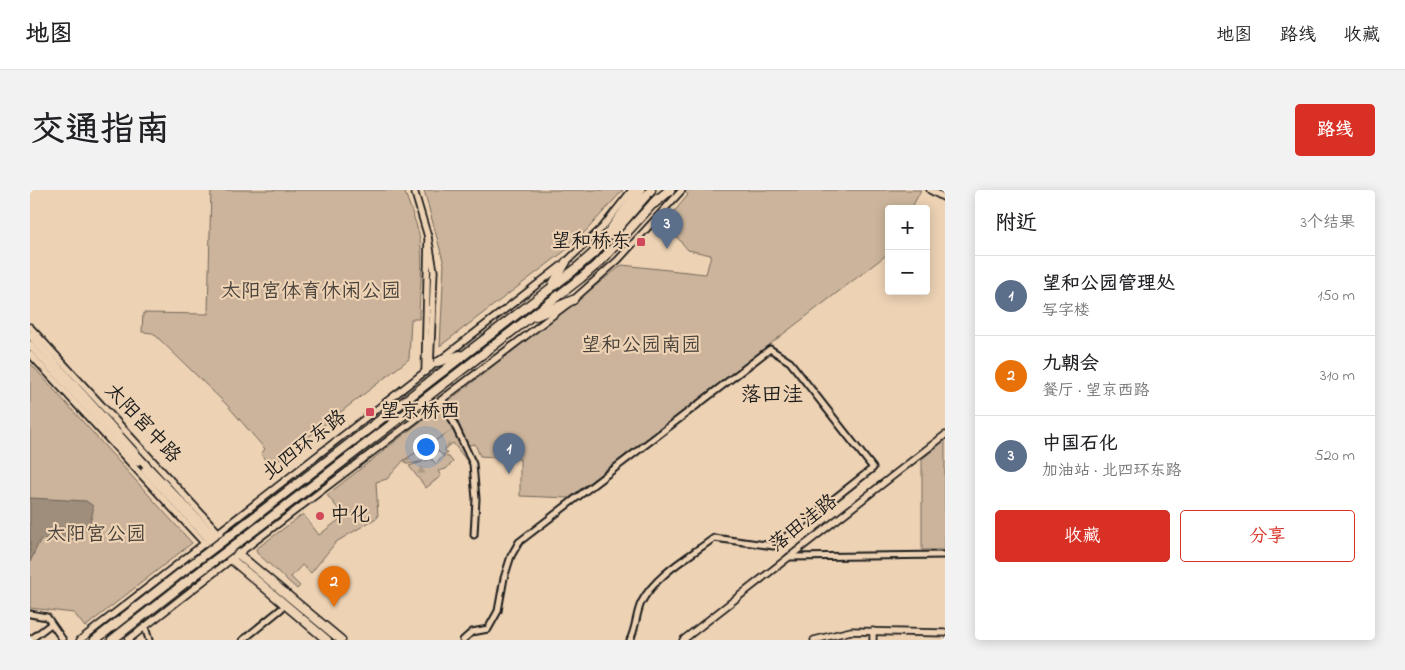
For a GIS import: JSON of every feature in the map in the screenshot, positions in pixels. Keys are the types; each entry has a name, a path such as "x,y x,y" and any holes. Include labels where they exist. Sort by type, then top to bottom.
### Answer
{"highway":[{"path":"594,253 640,190"},
{"path":"654,203 670,190"}],"main road":[{"name":"北四环东路","path":"95,640 551,288 594,253 651,190"},
{"name":"北四环东路","path":"112,640 601,261 664,190"},
{"path":"551,288 566,262"},
{"path":"527,319 573,300"},
{"name":"太阳宫中路","path":"30,335 212,539"},
{"name":"太阳宫中路","path":"30,345 137,462 212,539"},
{"path":"438,362 467,353"},
{"path":"212,539 341,640"},
{"path":"234,557 327,640"}],"street":[{"path":"414,190 428,237 434,271 428,370"},
{"name":"北四环东路","path":"80,640 566,262 602,228 632,190"},
{"path":"128,640 252,543 573,300 618,260 682,190"},
{"path":"930,190 945,198"},
{"name":"太阳宫中路","path":"30,327 136,442 212,539"},
{"path":"463,640 472,632 488,629 498,611 504,578 511,556 520,542 770,349 790,362 873,468 774,546 714,538 648,592 640,605 636,628 630,640"},
{"name":"太阳宫中路","path":"30,354 122,454 223,548"},
{"path":"60,378 66,394"},
{"path":"443,400 473,464 476,500 474,535"},
{"name":"落田洼路","path":"683,640 945,435"},
{"path":"136,442 146,465"},
{"path":"122,454 137,462"},
{"path":"207,578 235,521 252,543"},
{"path":"789,556 945,555"},
{"path":"190,556 207,578"},
{"path":"243,640 281,609"},
{"path":"30,614 47,617 63,640"},
{"path":"30,640 51,624"},
{"path":"144,627 149,640"},
{"path":"872,640 873,630"},
{"path":"814,640 851,631 945,632"}],"green space":[{"name":"太阳宫体育休闲公园","path":"211,190 404,190 419,234 422,265 419,319 411,319 409,359 270,467 261,454 265,449 228,406 153,333 142,332 143,313 208,314"},
{"path":"424,190 623,190 574,244 440,346 444,264"},
{"name":"望和公园南园","path":"686,190 921,190 913,205 885,205 885,256 569,498 520,496 520,459 480,456 475,444 468,445 446,403 622,265 706,274 711,255 688,250 665,223 688,195 685,192"},
{"name":"太阳宫公园","path":"30,363 192,543 85,627 74,613 30,608"},
{"path":"443,404 470,465 453,443 445,449 447,454 442,455 438,451 420,462 407,464 391,445"},
{"path":"443,404 454,429 404,460 387,479 376,482 378,517 336,542 311,573 302,565 291,577 300,586 297,589 257,553 256,549 303,514 319,535 344,516 327,495"},
{"path":"945,440 945,550 922,550 922,459"},
{"path":"443,456 449,457 453,462 446,469 438,471 441,476 426,488 409,466 432,459 436,464"}],"shaded area":[{"path":"30,498 86,501 93,506 93,512 86,529 76,537 64,540 50,538 40,540 30,562"}],"place":[{"name":"望和桥东","path":"641,242"},
{"name":"中国石化","path":"667,249"},
{"name":"望京桥西","path":"370,412"},
{"name":"望和公园管理处","path":"509,474"},
{"name":"中化","path":"320,516"},
{"name":"九朝会","path":"334,607"}],"district":[{"name":"落田洼","path":"772,396"}]}
